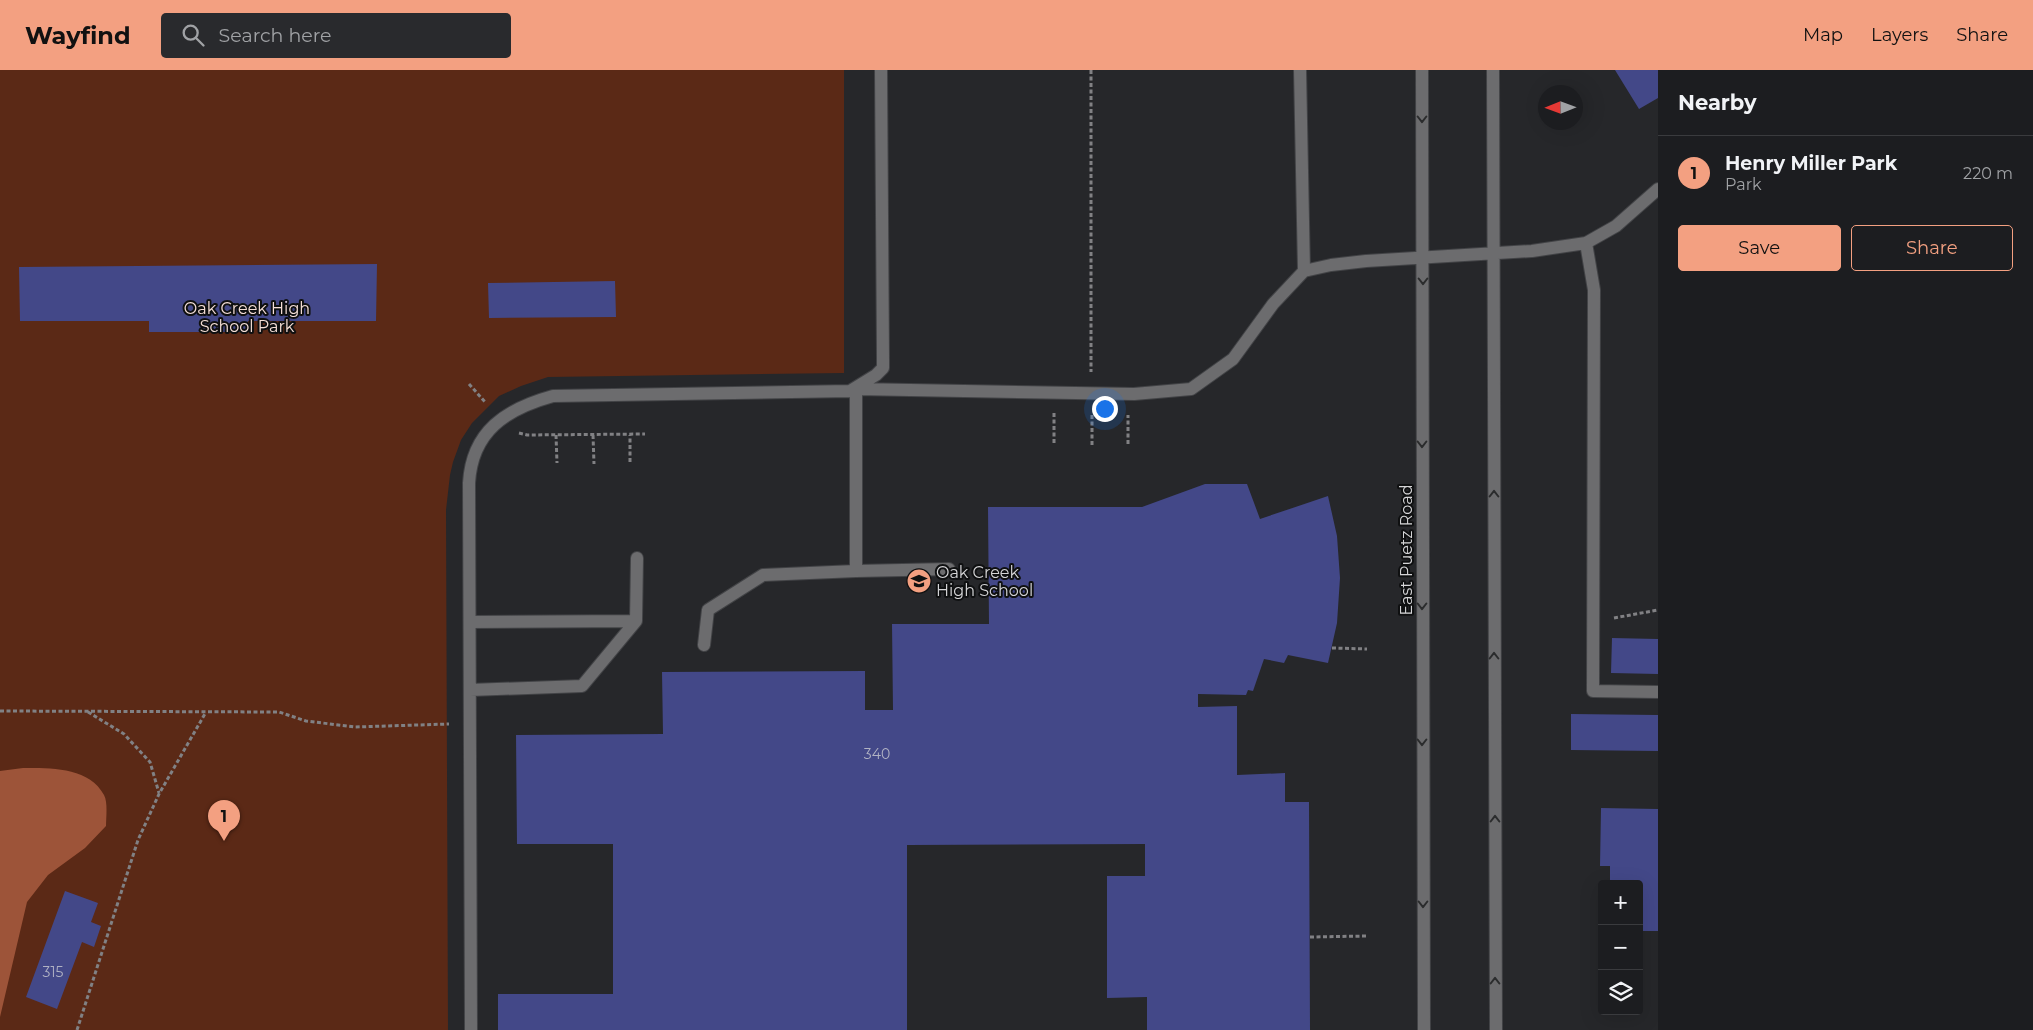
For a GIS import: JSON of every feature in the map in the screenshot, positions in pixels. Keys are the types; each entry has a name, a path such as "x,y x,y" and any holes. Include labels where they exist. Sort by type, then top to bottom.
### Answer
{"street":[{"path":"856,389 883,368 881,70"},
{"path":"1300,70 1304,271"},
{"name":"East Puetz Road","path":"1422,70 1424,1030"},
{"path":"1493,70 1496,1030"},
{"path":"470,1030 469,484 471,461 480,444 495,423 514,409 553,396 840,391 856,389 1134,394 1191,390 1234,359 1273,304 1304,271 1340,264 1423,256 1561,248 1586,243 1616,226 1658,190"},
{"path":"1586,243 1594,290 1593,691 1658,692"},
{"path":"856,389 856,571"},
{"path":"470,690 582,686 636,621 637,558"},
{"path":"704,645 708,610 763,575 949,569"},
{"path":"470,622 636,621"}],"path":[{"path":"1091,70 1092,374"},
{"path":"469,384 485,402"},
{"path":"1054,393 1054,445"},
{"path":"1128,444 1128,416 1134,394"},
{"path":"1092,414 1092,445"},
{"path":"517,432 527,435 646,434"},
{"path":"556,435 557,463"},
{"path":"593,435 594,464"},
{"path":"630,435 630,462"},
{"path":"1594,622 1658,610"},
{"path":"1332,648 1366,649"},
{"path":"0,711 279,712 306,721 355,727 470,722"},
{"path":"87,711 124,734 150,762 160,794"},
{"path":"77,1030 138,840 160,794 207,712"},
{"path":"1310,937 1367,936"}],"green space":[{"name":"Oak Creek High School Park","path":"0,70 844,70 844,373 548,377 499,396 472,423 461,440 450,475 446,510 448,1030 0,1030"}],"shaded area":[{"path":"23,768 57,769 79,774 89,779 104,795 106,826 85,848 48,875 27,902 0,1017 0,771"}],"building":[{"path":"1615,70 1658,70 1658,98 1639,109"},
{"path":"377,264 376,321 248,321 248,332 149,332 149,321 20,321 19,267"},
{"path":"615,281 616,317 489,318 488,283"},
{"path":"1205,484 1247,484 1260,519 1328,496 1337,536 1340,578 1337,623 1328,663 1288,655 1284,663 1264,659 1253,691 1248,690 1246,695 1198,694 1198,707 1237,706 1237,775 1285,773 1285,802 1309,802 1310,1030 1147,1030 1147,997 1107,998 1107,876 1145,876 1145,844 907,845 907,1030 498,1030 498,994 613,994 613,844 517,844 516,735 663,734 662,672 865,671 865,710 893,710 892,624 989,624 988,507 1142,507"},
{"path":"1612,638 1658,639 1658,674 1611,673"},
{"path":"1571,714 1658,715 1658,751 1571,750"},
{"path":"1601,808 1658,809 1658,931 1643,931 1643,880 1610,880 1610,866 1600,866"},
{"path":"65,891 98,903 91,922 101,926 94,947 82,942 57,1009 26,997"}],"place":[{"name":"Oak Creek High School","path":"919,581"},
{"name":"Henry Miller Park","path":"224,841"}]}
